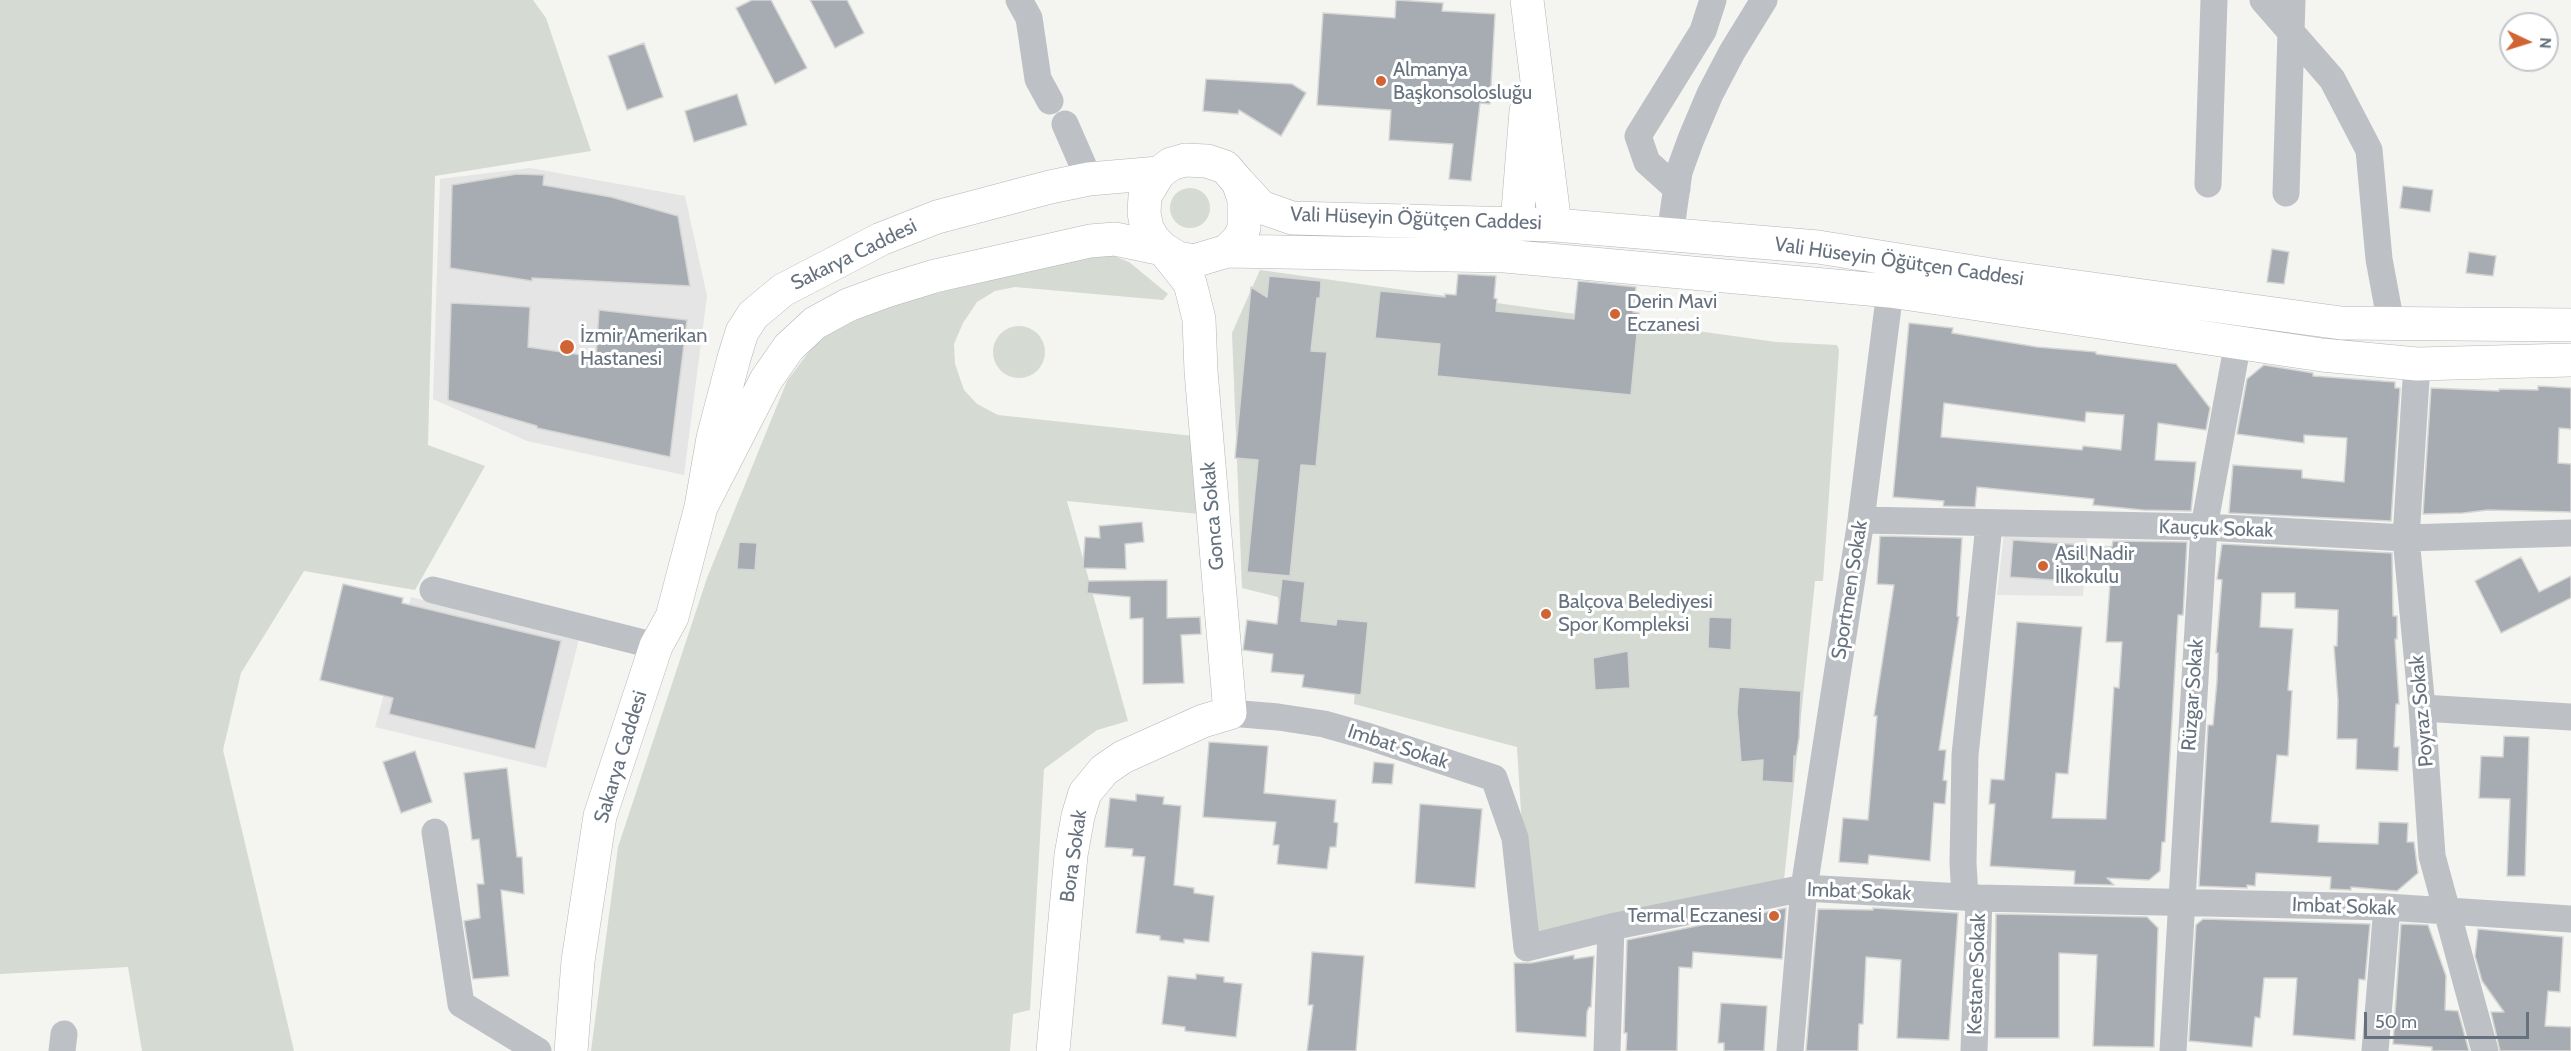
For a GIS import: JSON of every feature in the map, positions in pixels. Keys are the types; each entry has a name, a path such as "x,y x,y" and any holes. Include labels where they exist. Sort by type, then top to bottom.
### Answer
{"main road":[{"path":"1517,223 1529,16"},
{"path":"1506,256 1556,225 1529,16"},
{"path":"1185,160 1207,160 1225,167 1238,182 1244,199 1244,228 1239,239 1227,251 1205,292 1199,319 1190,283 1147,228 1144,213 1145,196 1160,173 1172,164 1185,160"},
{"name":"Sakarya Caddesi","path":"571,1051 578,961 600,816 656,646 672,617 701,507 713,438 734,358 742,332 753,315 768,300 783,290 881,239 937,217 1089,179 1160,173"},
{"name":"Vali Hüseyin Öğütçen Caddesi","path":"1238,182 1261,207 1292,218 1556,225 1818,247 1998,276 2341,323 2571,325"},
{"name":"Sakarya Caddesi","path":"701,507 766,380 789,347 823,318 848,305 935,276 1052,248 1115,239 1163,249"},
{"path":"1163,249 1178,258 1194,261 1227,251"},
{"name":"Vali Hüseyin Öğütçen Caddesi","path":"1227,251 1506,256 1890,291 2322,355 2417,364 2571,360"},
{"name":"Gonca Sokak","path":"1199,319 1201,371 1230,713"},
{"name":"Bora Sokak","path":"1053,1051 1071,855 1084,793 1104,770 1123,757 1203,721 1230,713"}],"street":[{"path":"1019,0 1029,18 1038,79 1050,101"},
{"path":"1677,189 1647,162 1638,135 1703,31 1713,0"},
{"path":"1670,235 1679,172 1691,139 1710,94 1764,0"},
{"path":"2208,184 2214,0"},
{"path":"2277,1 2291,33 2332,79 2369,150 2379,259 2391,324"},
{"path":"2286,193 2291,33"},
{"path":"1065,124 1089,179"},
{"name":"Sportmen Sokak","path":"1790,1051 1804,888 1861,520 1890,291"},
{"name":"Rüzgar Sokak","path":"2173,1051 2180,901 2204,527 2238,342"},
{"name":"Poyraz Sokak","path":"2417,364 2406,538 2422,708 2432,856 2485,1051"},
{"name":"Kauçuk Sokak","path":"1861,520 1989,525 2204,527 2406,538 2571,533"},
{"name":"Kestane Sokak","path":"1974,1051 1972,897 1963,863 1965,755 1989,525"},
{"path":"433,590 656,646"},
{"path":"2422,708 2571,717"},
{"name":"Imbat Sokak","path":"1230,713 1324,724 1494,778 1515,838 1527,948 1611,927 1804,888 1972,897 2387,907 2571,919"},
{"path":"435,832 461,1004 538,1051"},
{"path":"2375,1051 2387,907"},
{"path":"1607,1051 1611,927"}],"shaded area":[{"path":"0,0 533,0 546,18 591,151 435,176 428,445 485,466 415,590 304,571 241,673 223,750 294,1051 142,1051 128,967 0,974"},
{"name":"İzmir Amerikan Hastanesi","path":"530,168 685,196 707,296 684,475 527,441 433,399 440,179"},
{"path":"1190,188 1204,194 1210,208 1204,222 1190,228 1176,222 1170,208 1176,194"},
{"path":"1096,255 1114,256 1129,262 1168,294 1163,300 1015,287 995,291 977,302 963,323 954,344 955,364 964,390 977,404 998,415 1193,436 1199,514 1067,501 1128,721 1097,730 1044,769 1030,1010 1013,1014 1010,1051 591,1051 618,847 707,578 787,381 817,341 883,306"},
{"name":"Balçova Belediyesi Spor Kompleksi","path":"1260,270 1776,342 1837,345 1839,350 1823,581 1815,581 1784,880 1529,940 1517,747 1354,704 1358,646 1282,632 1278,597 1242,588 1232,333"},
{"path":"1019,326 1029,328 1037,334 1043,342 1045,352 1043,362 1037,370 1029,376 1019,378 1009,376 1001,370 995,362 993,352 995,342 1001,334 1009,328"},
{"name":"Asil Nadir İlkokulu","path":"2004,533 2087,538 2083,596 1997,595"},
{"path":"411,597 579,639 546,768 375,727"}],"building":[{"path":"752,0 771,0 807,68 775,84 736,8"},
{"path":"810,0 847,0 864,33 835,48"},
{"path":"1396,0 1443,3 1442,11 1495,14 1490,104 1480,103 1471,181 1449,179 1453,144 1389,140 1391,110 1317,105 1323,13 1395,18"},
{"path":"644,43 663,97 627,110 608,56"},
{"path":"1206,79 1292,84 1306,93 1281,136 1239,110 1238,114 1203,111"},
{"path":"737,94 747,125 694,142 685,111"},
{"path":"517,174 544,175 543,185 611,197 678,216 690,286 532,278 532,281 450,268 452,185"},
{"path":"2403,186 2433,190 2430,212 2400,208"},
{"path":"2272,249 2289,252 2284,284 2267,282"},
{"path":"2469,252 2496,256 2493,276 2466,273"},
{"path":"1458,274 1496,276 1494,298 1497,299 1496,311 1574,319 1578,281 1636,287 1633,312 1639,313 1631,395 1437,376 1440,344 1375,338 1380,291 1445,297 1445,294 1456,295"},
{"path":"1269,276 1321,281 1311,351 1327,352 1316,466 1301,465 1290,576 1247,572 1258,460 1235,458 1251,287 1267,297"},
{"path":"451,303 530,307 528,347 596,357 599,310 687,320 670,457 537,428 537,426 448,400"},
{"path":"1909,323 1953,328 1952,333 2037,347 2096,352 2096,354 2176,364 2210,408 2206,430 2158,423 2155,460 2196,462 2191,511 2143,510 2093,505 2094,499 1977,487 1975,507 1943,506 1944,501 1893,497","holes":["1944,403 2085,422 2086,412 2124,415 2121,450 2083,446 2082,450 1941,437"]},
{"path":"2264,365 2313,373 2313,376 2395,382 2395,388 2400,388 2391,521 2229,513 2233,465 2302,470 2302,478 2344,482 2347,438 2304,435 2304,443 2237,434 2247,379"},
{"path":"2538,386 2571,388 2571,429 2559,428 2558,463 2571,464 2571,512 2488,510 2423,514 2431,388 2499,391 2499,389 2538,390"},
{"path":"1142,522 1144,542 1125,544 1126,569 1083,568 1085,537 1100,538 1099,526"},
{"path":"1880,536 1962,538 1957,616 1959,617 1939,750 1946,750 1943,780 1947,781 1945,804 1934,803 1930,861 1869,855 1868,864 1839,862 1843,818 1868,820 1877,716 1874,716 1894,585 1877,584"},
{"path":"2013,540 2112,547 2113,541 2187,542 2183,615 2178,615 2165,842 2162,842 2160,871 2149,880 2107,878 2114,885 2074,884 2075,871 1990,866 1995,804 1989,804 1991,779 2004,780 2017,622 2082,627 2068,774 2056,773 2052,818 2106,819 2114,687 2119,688 2122,642 2106,642 2110,584 2010,577"},
{"path":"739,542 757,543 755,570 737,569"},
{"path":"2222,544 2392,553 2393,616 2397,616 2397,639 2395,639 2399,704 2396,704 2394,747 2399,747 2398,771 2356,769 2357,739 2337,739 2338,701 2334,646 2337,646 2338,610 2295,608 2295,593 2262,593 2260,627 2293,629 2288,690 2292,691 2288,756 2277,755 2271,822 2319,825 2318,842 2378,844 2379,822 2408,823 2407,842 2414,842 2418,873 2397,891 2351,887 2351,890 2330,889 2331,877 2256,873 2255,886 2247,885 2247,888 2199,886 2208,725 2213,725 2217,681 2218,653 2216,653 2222,580 2217,579"},
{"path":"2521,557 2539,592 2571,576 2571,598 2501,633 2475,581"},
{"path":"1282,579 1305,582 1301,621 1336,625 1337,619 1368,622 1361,695 1302,687 1304,675 1271,672 1273,654 1243,650 1247,620 1277,624"},
{"path":"1167,580 1167,618 1200,617 1201,634 1181,635 1184,683 1143,684 1143,618 1130,619 1130,597 1087,593 1088,581"},
{"path":"343,584 403,598 402,603 561,641 535,749 389,714 393,698 320,680"},
{"path":"1709,617 1732,618 1731,650 1708,648"},
{"path":"1628,651 1630,688 1595,690 1593,658"},
{"path":"1739,687 1801,691 1799,738 1796,756 1794,756 1793,783 1762,781 1763,760 1741,762 1737,711"},
{"path":"2504,736 2529,737 2525,876 2507,876 2510,799 2479,798 2481,756 2503,757"},
{"path":"1209,742 1268,746 1264,793 1336,800 1334,822 1338,823 1336,847 1330,847 1327,869 1277,864 1279,845 1273,845 1276,822 1203,817"},
{"path":"415,751 432,802 401,813 383,762"},
{"path":"1374,762 1394,764 1392,784 1372,783"},
{"path":"507,768 517,857 522,857 524,894 501,890 509,976 473,979 464,921 480,918 477,884 484,884 479,839 472,840 464,773"},
{"path":"1136,794 1164,797 1163,804 1181,806 1174,885 1194,888 1194,893 1214,896 1209,942 1184,939 1184,943 1160,940 1160,936 1136,933 1145,857 1132,856 1133,849 1105,847 1110,798 1136,801"},
{"path":"1420,804 1482,809 1475,888 1415,883"},
{"path":"1786,908 1782,959 1693,952 1692,968 1679,967 1677,1051 1626,1051 1627,1033 1624,1033 1627,940"},
{"path":"1873,908 1958,913 1949,1040 1897,1038 1901,960 1866,957 1863,1024 1859,1024 1858,1051 1806,1051 1818,909 1873,910"},
{"path":"1996,914 2147,917 2158,928 2154,1047 2093,1046 2097,955 2059,953 2059,1038 1995,1038"},
{"path":"2203,919 2370,924 2365,980 2359,979 2355,1040 2293,1035 2297,978 2264,978 2260,1018 2255,1017 2252,1047 2189,1041 2196,925"},
{"path":"2401,924 2428,925 2446,976 2445,1010 2458,1011 2469,1051 2432,1051 2432,1047 2393,1044"},
{"path":"2478,929 2563,937 2560,992 2548,991 2545,1026 2571,1027 2571,1051 2500,1051 2491,1012 2504,1012 2482,981 2475,956"},
{"path":"1312,952 1364,956 1356,1051 1307,1051 1313,1005 1308,1005"},
{"path":"1574,955 1574,959 1594,956 1591,1007 1587,1012 1586,1037 1516,1032 1514,963 1531,963"},
{"path":"1196,974 1224,977 1224,982 1242,984 1236,1037 1185,1031 1185,1027 1162,1024 1168,976 1196,979"},
{"path":"1721,1003 1767,1006 1764,1051 1724,1051 1724,1043 1718,1043"}],"place":[{"name":"Almanya Başkonsolosluğu","path":"1381,81"},
{"name":"Derin Mavi Eczanesi","path":"1615,314"},
{"name":"İzmir Amerikan Hastanesi","path":"567,347"},
{"name":"Asil Nadir İlkokulu","path":"2043,566"},
{"name":"Balçova Belediyesi Spor Kompleksi","path":"1546,614"},
{"name":"Termal Eczanesi","path":"1774,916"}]}
